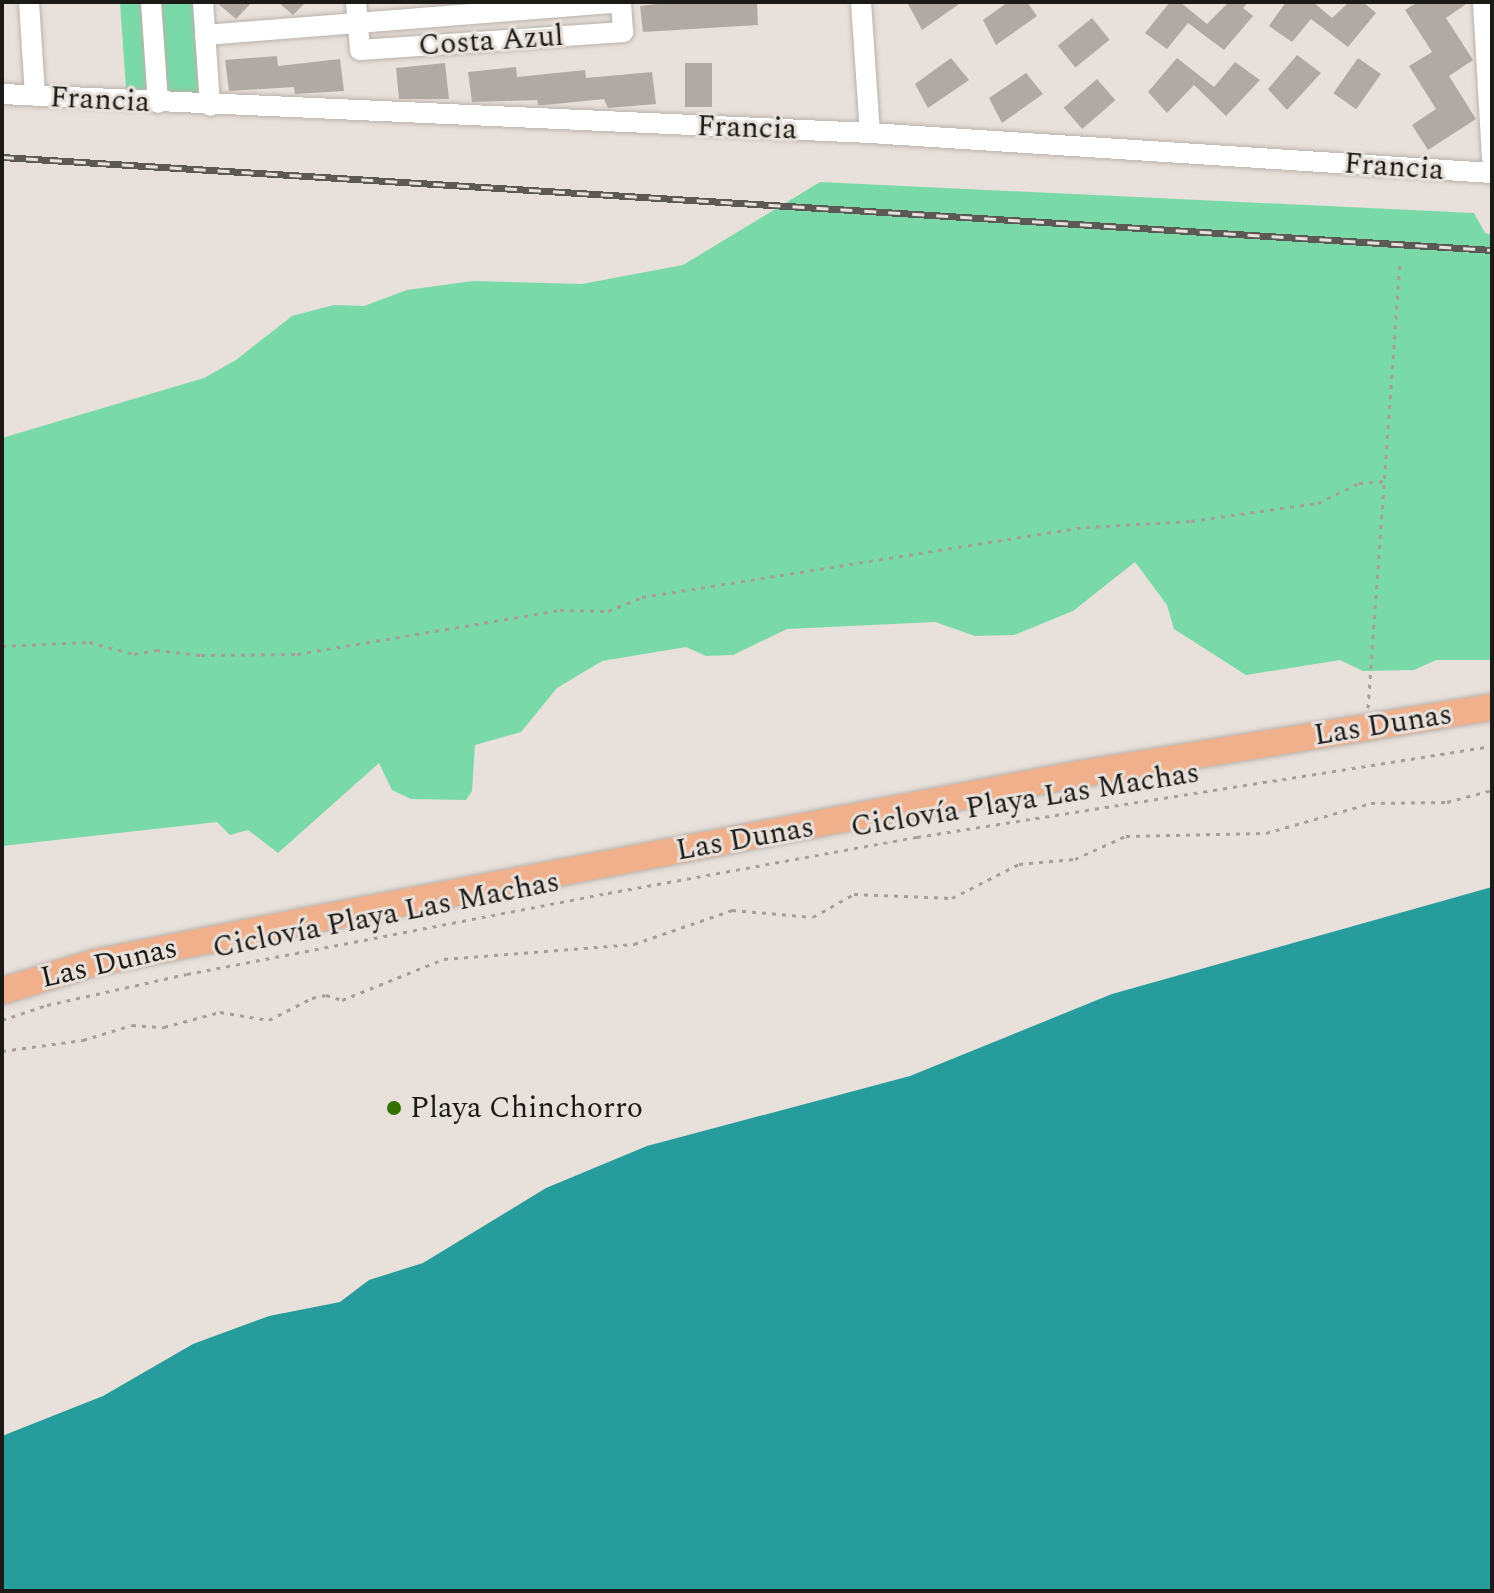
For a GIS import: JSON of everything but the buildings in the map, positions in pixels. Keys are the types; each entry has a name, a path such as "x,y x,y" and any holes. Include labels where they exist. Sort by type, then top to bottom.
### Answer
{"main road":[{"name":"Las Dunas","path":"2,991 93,963 271,928 1079,774 1492,707"}],"street":[{"path":"29,2 35,96"},
{"path":"151,2 158,103"},
{"path":"203,2 210,106"},
{"path":"356,2 358,23"},
{"path":"205,35 621,2"},
{"name":"Costa Azul","path":"358,23 360,50 623,32 621,2"},
{"path":"861,2 870,133"},
{"path":"1483,2 1492,159"},
{"name":"Francia","path":"2,94 210,106 870,133 1492,173"}],"path":[{"path":"1366,727 1400,259"},
{"path":"2,646 23,641 89,642 134,654 156,650 192,655 297,654 560,610 608,611 642,597 1086,527 1191,521 1318,503 1359,483 1386,481"},
{"name":"Ciclovía Playa Las Machas","path":"2,1020 47,1005 172,978 623,890 930,835 1492,746"},
{"path":"2,1051 83,1040 132,1025 164,1027 220,1012 269,1020 312,998 342,1000 444,959 548,947 614,947 732,910 813,917 854,894 952,898 1019,864 1075,859 1126,836 1266,833 1371,803 1447,802 1492,790"}],"green space":[{"path":"120,2 144,2 146,91 126,89"},
{"path":"157,2 198,2 205,90 196,96 170,93 163,87"},
{"path":"820,182 1474,213 1485,233 1492,235 1492,660 1436,660 1414,670 1363,671 1340,660 1246,675 1174,629 1167,605 1135,562 1073,611 1014,635 975,636 935,622 787,629 733,655 706,656 686,647 602,661 557,688 521,732 475,745 472,791 466,800 411,799 392,790 379,763 278,853 248,830 230,835 217,822 2,846 2,438 204,378 236,360 292,316 334,305 364,306 407,290 473,281 582,284 683,265"}],"water":[{"path":"1492,887 1492,1591 2,1591 2,1436 103,1396 193,1344 269,1316 340,1302 369,1280 423,1263 546,1188 647,1146 910,1076 1112,994"}],"railway":[{"path":"2,157 1492,250"}],"place":[{"name":"Playa Chinchorro","path":"394,1108"}]}
